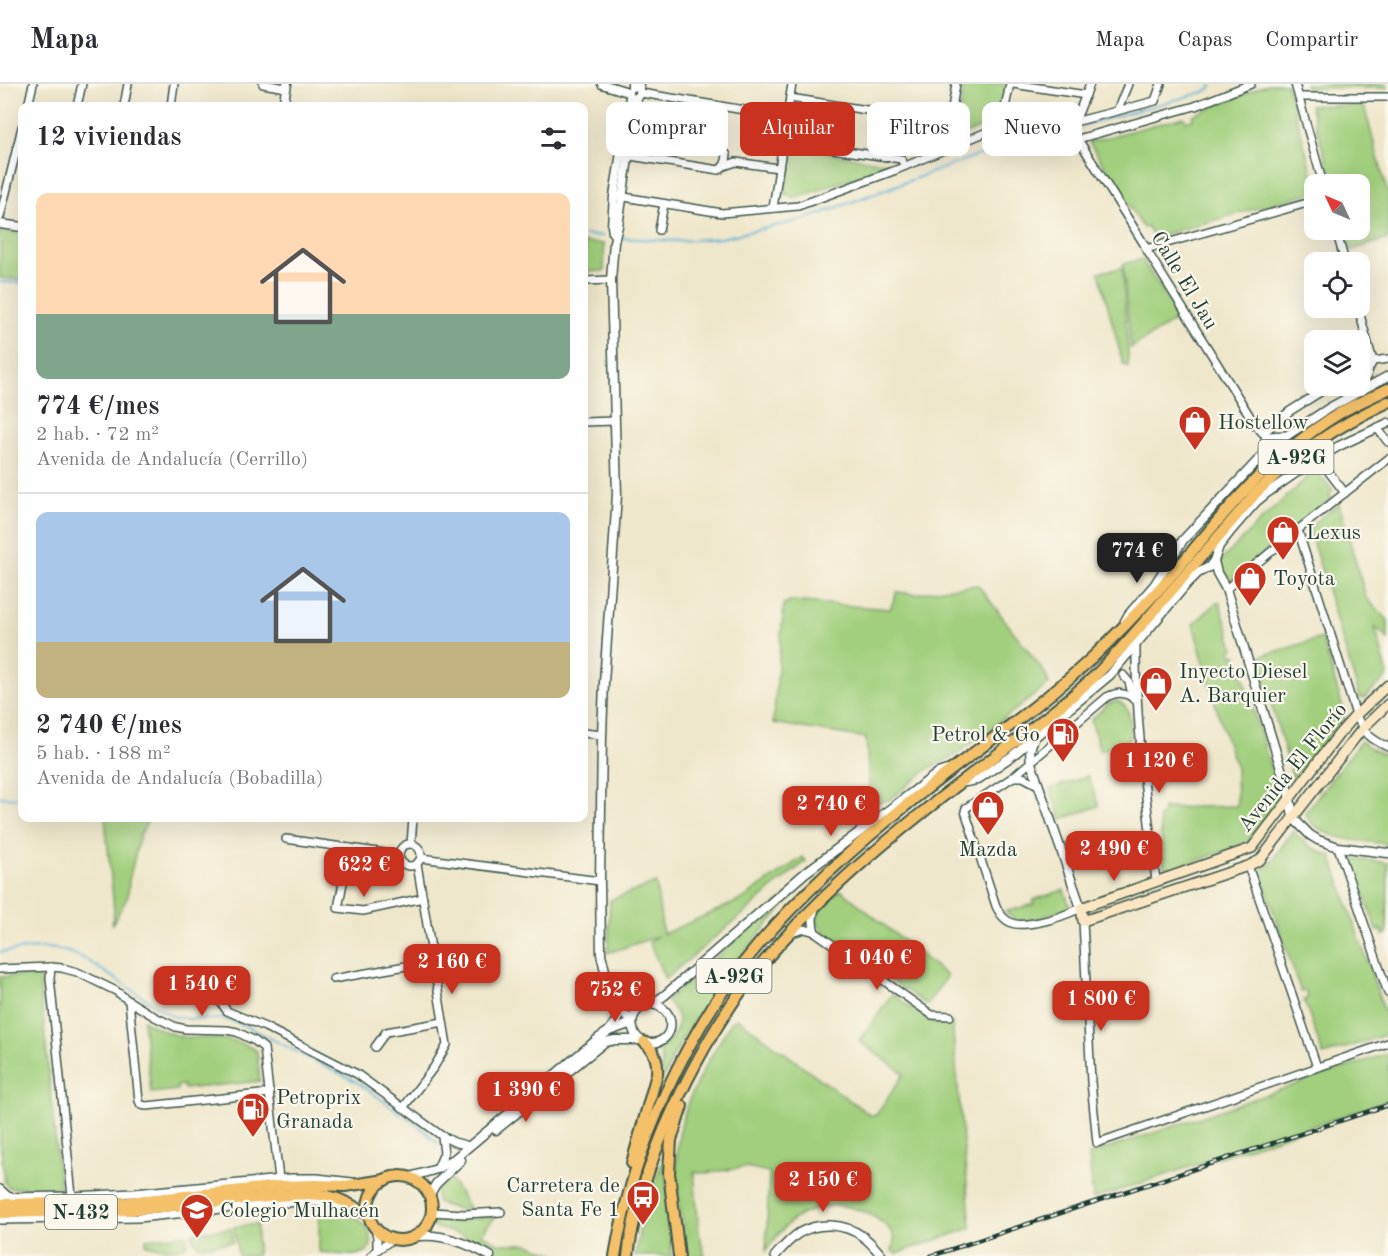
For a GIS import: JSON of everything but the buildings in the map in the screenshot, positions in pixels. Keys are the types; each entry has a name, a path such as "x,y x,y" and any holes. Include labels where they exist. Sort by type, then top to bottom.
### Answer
{"highway":[{"name":"A-92G","path":"1211,550 1252,482 1308,434 1342,411 1388,389"},
{"name":"A-92G","path":"628,1256 645,1182 657,1146 678,1097 713,1034 734,1002 789,934 817,904 880,847 1042,721 1095,676 1211,550 1239,513 1276,473 1340,426 1388,402"},
{"name":"A-92G","path":"615,1256 643,1149 670,1082 706,1015 757,946 789,910 874,831 1057,687 1193,569"},
{"path":"625,1211 626,1185 657,1074 657,1059 650,1047 642,1041"},
{"path":"681,1256 669,1173 671,1140 688,1079"},
{"name":"N-432","path":"0,1204 129,1202 280,1186 345,1186 399,1176 410,1177"},
{"path":"385,1180 376,1186 371,1194 369,1215 375,1228 386,1236 393,1239 405,1239 421,1232 427,1225 432,1212 430,1194 421,1183 410,1177"},
{"name":"N-432","path":"0,1213 131,1210 278,1196 318,1195 334,1198 369,1215"}],"main road":[{"name":"Avenida El Florío","path":"1081,908 1252,848 1339,734 1388,685"},
{"name":"Avenida El Florío","path":"1083,921 1260,860 1362,729 1388,704"},
{"path":"1243,852 1248,866"},
{"path":"1156,881 1161,895"},
{"path":"1081,908 1083,921"}],"street":[{"path":"29,102 33,84"},
{"path":"78,102 82,84"},
{"path":"125,102 128,84"},
{"path":"172,102 174,84"},
{"path":"263,84 287,86 284,102"},
{"path":"602,84 740,109"},
{"path":"789,102 792,84"},
{"path":"953,102 956,84"},
{"path":"1007,102 1011,84 1086,95"},
{"path":"1082,105 1090,84"},
{"path":"1117,111 1128,84"},
{"path":"1082,120 1155,101 1161,84"},
{"name":"Calle El Jau","path":"1251,84 1195,106 1078,139 1256,426 1265,435"},
{"path":"1295,84 1320,174"},
{"path":"1299,97 1388,97"},
{"path":"790,98 867,110"},
{"path":"0,217 18,143"},
{"path":"855,152 901,159 905,166"},
{"path":"642,1041 633,1031 632,1021 617,1004 601,954 602,735 617,495 611,280 614,242 612,226 625,156 719,170 736,162 778,168"},
{"path":"724,166 727,156"},
{"path":"728,156 736,162"},
{"path":"773,208 781,156"},
{"path":"618,196 722,213 798,206 930,156"},
{"path":"659,230 664,204"},
{"path":"1146,249 1304,204"},
{"path":"0,224 18,226"},
{"path":"588,281 611,280"},
{"path":"1361,318 1373,362 1370,368"},
{"path":"1370,364 1388,360"},
{"path":"1370,385 1388,376"},
{"path":"1263,456 1265,435 1290,411 1314,396"},
{"path":"1119,632 1129,614 1155,584 1188,535 1263,456 1288,435 1350,396"},
{"path":"1329,408 1362,402"},
{"path":"588,422 615,421"},
{"path":"959,784 977,780 1012,756 1110,675 1193,569 1211,550 1219,546 1256,502 1312,461 1388,423"},
{"path":"1377,428 1388,442"},
{"path":"1265,435 1288,435"},
{"path":"1319,459 1345,493"},
{"path":"1224,585 1388,459"},
{"path":"1234,528 1239,513"},
{"path":"1298,530 1356,715 1362,729 1370,737 1388,747"},
{"path":"1188,535 1195,535 1211,550 1290,798 1293,817 1318,840 1338,847 1388,854"},
{"path":"1177,550 1179,559 1224,585"},
{"path":"1136,644 1137,710 1156,881"},
{"path":"1110,675 1123,675 1135,665"},
{"path":"1123,675 1129,682 1137,710"},
{"path":"1034,739 1029,752 1031,763 1081,908 1061,917 1024,925 1010,922 999,912 965,811 966,808 1031,763 1107,697 1116,693 1125,693 1133,699"},
{"path":"1042,721 1064,715"},
{"path":"588,733 602,735"},
{"path":"1012,756 1022,757 1031,763"},
{"path":"617,1004 624,1008 640,1008 665,995 805,873 938,773 956,766"},
{"path":"1013,777 1023,777 1038,785"},
{"path":"411,844 413,822"},
{"path":"286,839 399,855"},
{"path":"403,1108 434,1067 447,1045 423,898 419,861 420,850 411,844 403,847 399,855 400,859 412,866 419,861 600,881"},
{"path":"1338,847 1388,993"},
{"path":"350,848 339,908 363,911 423,898"},
{"path":"1248,866 1317,1068"},
{"path":"815,932 812,918 817,904"},
{"path":"1083,921 1091,1082 1097,1143 1388,1043"},
{"path":"789,934 805,929 815,932 932,1014 950,1016"},
{"path":"333,979 434,961"},
{"path":"51,967 50,978 72,1196"},
{"path":"0,969 51,967 77,972 116,991 155,1017 176,1027 227,1030 255,1041 264,1048 279,1179"},
{"path":"219,1000 227,1011 265,1027 357,1074 442,1136 469,1146"},
{"path":"129,1001 141,1105 270,1093"},
{"path":"609,1031 618,1018 617,1004"},
{"path":"430,1194 446,1173 605,1042 615,1040 653,1043 661,1041 667,1035 670,1018 666,1011 651,1004"},
{"path":"410,1177 437,1169 454,1159 591,1044 609,1031 632,1021 640,1008"},
{"path":"375,1047 386,1032 443,1022"},
{"path":"437,1169 444,1154 442,1136"},
{"path":"0,1197 134,1193 279,1179 317,1178 360,1184"},
{"path":"0,1189 9,1197"},
{"path":"0,1220 139,1218 315,1202 352,1207"},
{"path":"432,1212 464,1214 501,1212"},
{"path":"775,1256 798,1234 809,1228 833,1225 844,1227 864,1237 882,1256"},
{"path":"374,1253 377,1237 375,1228"},
{"path":"413,1237 424,1235 441,1237 463,1243 489,1256"},
{"path":"374,1253 393,1239"}],"green space":[{"path":"964,84 1007,84 1003,102 982,102 982,127 970,132 970,102 961,102"},
{"path":"1268,84 1287,84 1312,174 1304,174 1304,195 1155,237 1147,226 1143,228 1089,142 1184,117 1186,121 1193,120 1193,115"},
{"path":"1305,84 1388,84 1388,88 1306,88"},
{"path":"1310,105 1364,106 1388,194 1388,239 1351,250 1348,240 1370,240 1370,174 1330,174"},
{"path":"789,156 843,156 891,164 794,199 784,193"},
{"path":"0,231 18,233 18,280 0,278"},
{"path":"588,242 604,244 604,271 588,272"},
{"path":"1142,259 1179,318 1131,348 1123,264"},
{"path":"1122,268 1128,367 1123,364 1099,272"},
{"path":"1315,470 1333,491 1329,495 1332,498 1229,581 1219,563"},
{"path":"1339,504 1366,598 1388,620 1388,639 1375,627 1388,676 1363,699 1360,698 1308,527"},
{"path":"978,585 1045,673 1049,684 953,757 931,767 889,800 870,804 866,738 773,723 784,603 788,604 789,601 890,609 897,592 917,594"},
{"path":"1219,601 1234,648 1231,650 1232,655 1236,654 1281,800 1247,843 1165,872 1159,816 1163,815 1163,808 1237,806 1236,765 1218,713 1193,624"},
{"path":"1322,638 1345,715 1294,781 1257,657"},
{"path":"1117,701 1126,707 1128,712 1131,738 1100,751 1091,720 1108,704"},
{"path":"1361,741 1388,757 1388,844 1330,834 1314,825 1305,813"},
{"path":"1088,776 1099,806 1061,819 1050,789"},
{"path":"105,822 147,822 140,835 129,880 128,896 112,925 114,909"},
{"path":"1293,831 1310,846 1331,856 1388,1022 1388,1034 1323,1055 1304,1000 1308,998 1306,991 1301,992 1259,869 1268,866"},
{"path":"803,857 806,861 665,979 649,942 658,936 608,953 610,900 656,883 663,934 741,900"},
{"path":"1351,858 1388,863 1387,934 1383,935 1381,929 1377,931"},
{"path":"805,883 756,938 711,996 684,1036 655,1095 662,1064 660,1048 672,1038 678,1026 676,1014 666,1001 781,900"},
{"path":"841,890 947,976 927,1005 826,934 817,923 819,912"},
{"path":"1064,890 1070,907 1059,912 1017,920 1005,912 1034,904 1033,900"},
{"path":"39,975 60,1188 13,1188 8,1187 5,1183 0,1143 0,977"},
{"path":"892,994 933,1023 943,1025 952,1022 971,1228 896,1254 892,1251 894,1240 891,1232 880,1221 856,1209 827,1206 809,1211 793,1220 766,1251 769,1172 746,1167 706,1173 694,1172 699,1233 705,1256 686,1256 677,1172 682,1122 703,1070 731,1022 737,1018 870,1115 876,1115 904,1074 859,1041"},
{"path":"143,1020 178,1036 228,1040 247,1045 257,1051 260,1081 184,1089 183,1085 177,1086 177,1090 151,1093"},
{"path":"1388,1053 1388,1101 1093,1199 1089,1155"},
{"path":"664,1157 672,1256 635,1256 640,1227"},
{"path":"448,1175 470,1209 453,1208 437,1202 438,1187"},
{"path":"287,1205 320,1207 352,1215 368,1230 371,1243 369,1248 356,1255 319,1252 319,1209 287,1207"},
{"path":"496,1216 481,1234 500,1244 528,1244 562,1256 501,1256 462,1235 433,1227 436,1221"},
{"path":"257,1224 257,1256 238,1256 234,1227"},
{"path":"231,1228 233,1242 200,1246 193,1240 192,1233"},
{"path":"187,1234 187,1245 183,1247 167,1248 146,1244 146,1239"}],"waterway":[{"path":"621,238 677,241 721,238 806,219 992,150 1204,92 1211,88 1212,84"},
{"path":"588,235 603,236"},
{"path":"0,282 18,283"},
{"path":"0,797 18,798"},
{"path":"0,952 33,948 62,950 85,959 172,1016 190,1019 223,1019 240,1023 357,1082 419,1126 439,1144"}],"railway":[{"path":"931,1256 1388,1105"}],"place":[{"name":"Hostellow","path":"1195,451"},
{"name":"Lexus","path":"1283,561"},
{"name":"Toyota","path":"1250,607"},
{"name":"Inyecto Diesel A. Barquier","path":"1156,712"},
{"name":"Petrol & Go","path":"1063,763"},
{"name":"Mazda","path":"988,836"},
{"name":"Petroprix Granada","path":"253,1138"},
{"name":"Carretera de Santa Fe 1","path":"643,1226"},
{"name":"Colegio Mulhacén","path":"197,1239"}]}
